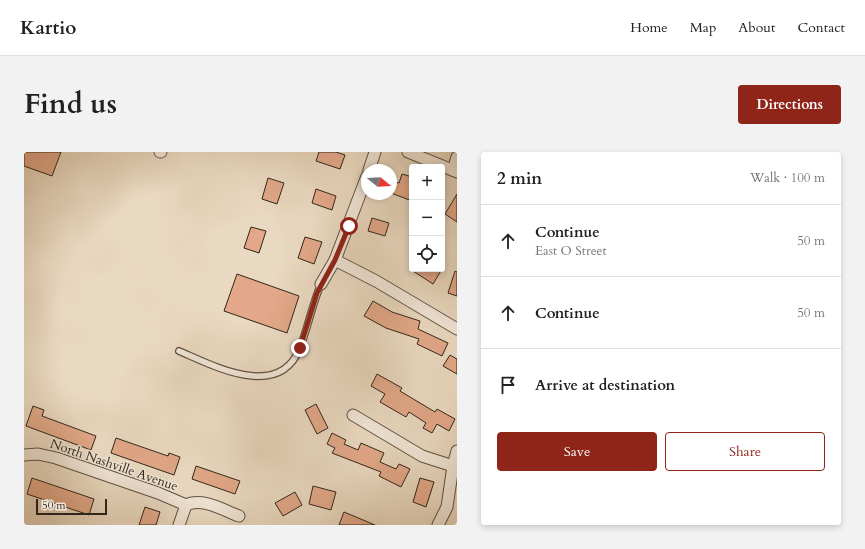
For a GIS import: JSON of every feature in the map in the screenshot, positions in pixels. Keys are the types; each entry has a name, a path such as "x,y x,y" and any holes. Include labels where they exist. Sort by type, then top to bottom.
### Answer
{"street":[{"path":"371,164 375,152"},
{"path":"408,152 455,171 457,157"},
{"path":"321,284 335,260 361,192"},
{"path":"335,260 376,281 457,329"},
{"path":"353,415 422,456 453,466"},
{"path":"438,525 447,507 453,466 457,451"},
{"name":"North Nashville Avenue","path":"24,455 38,454 56,458 158,493 186,505 194,501 204,503 240,516"},
{"path":"179,525 186,505"}],"lane":[{"path":"179,351 243,375 264,376 277,372 288,365 296,355 321,284"}],"building":[{"path":"24,152 61,152 52,176 24,166"},
{"path":"319,152 336,152 345,155 340,169 316,161"},
{"path":"402,174 409,176 409,200 397,195 397,182 399,183"},
{"path":"268,178 284,183 277,204 262,199"},
{"path":"316,189 336,196 332,210 312,203"},
{"path":"457,194 457,222 445,214"},
{"path":"372,218 389,223 385,236 368,231"},
{"path":"251,227 266,231 259,253 244,248"},
{"path":"305,237 322,242 314,264 298,258"},
{"path":"455,271 457,272 457,296 448,293"},
{"path":"415,272 440,272 433,284"},
{"path":"237,274 299,296 287,333 224,311"},
{"path":"373,301 392,312 420,321 418,329 448,343 442,356 417,344 419,339 386,328 364,316"},
{"path":"450,355 457,359 457,374 443,366"},
{"path":"377,374 402,388 400,391 435,412 437,409 455,419 449,431 437,424 432,433 423,428 426,423 409,412 406,417 380,402 385,394 371,386"},
{"path":"316,404 328,428 317,434 305,410"},
{"path":"33,406 44,410 42,416 96,436 91,450 26,426"},
{"path":"332,433 346,440 344,444 358,450 361,443 384,453 380,462 396,469 399,464 410,469 401,487 379,476 381,472 332,453 335,448 327,444"},
{"path":"116,438 168,456 169,453 180,457 174,475 111,453"},
{"path":"196,466 240,481 235,494 192,479"},
{"path":"32,478 94,499 89,515 27,494"},
{"path":"420,478 434,482 426,507 413,502"},
{"path":"313,486 336,492 331,510 309,504"},
{"path":"295,492 302,505 283,516 275,503"},
{"path":"145,507 160,512 156,525 139,525"},
{"path":"344,512 375,525 339,525"}],"route":[{"path":"300,348 308,317 317,293 335,260 349,226"}]}
